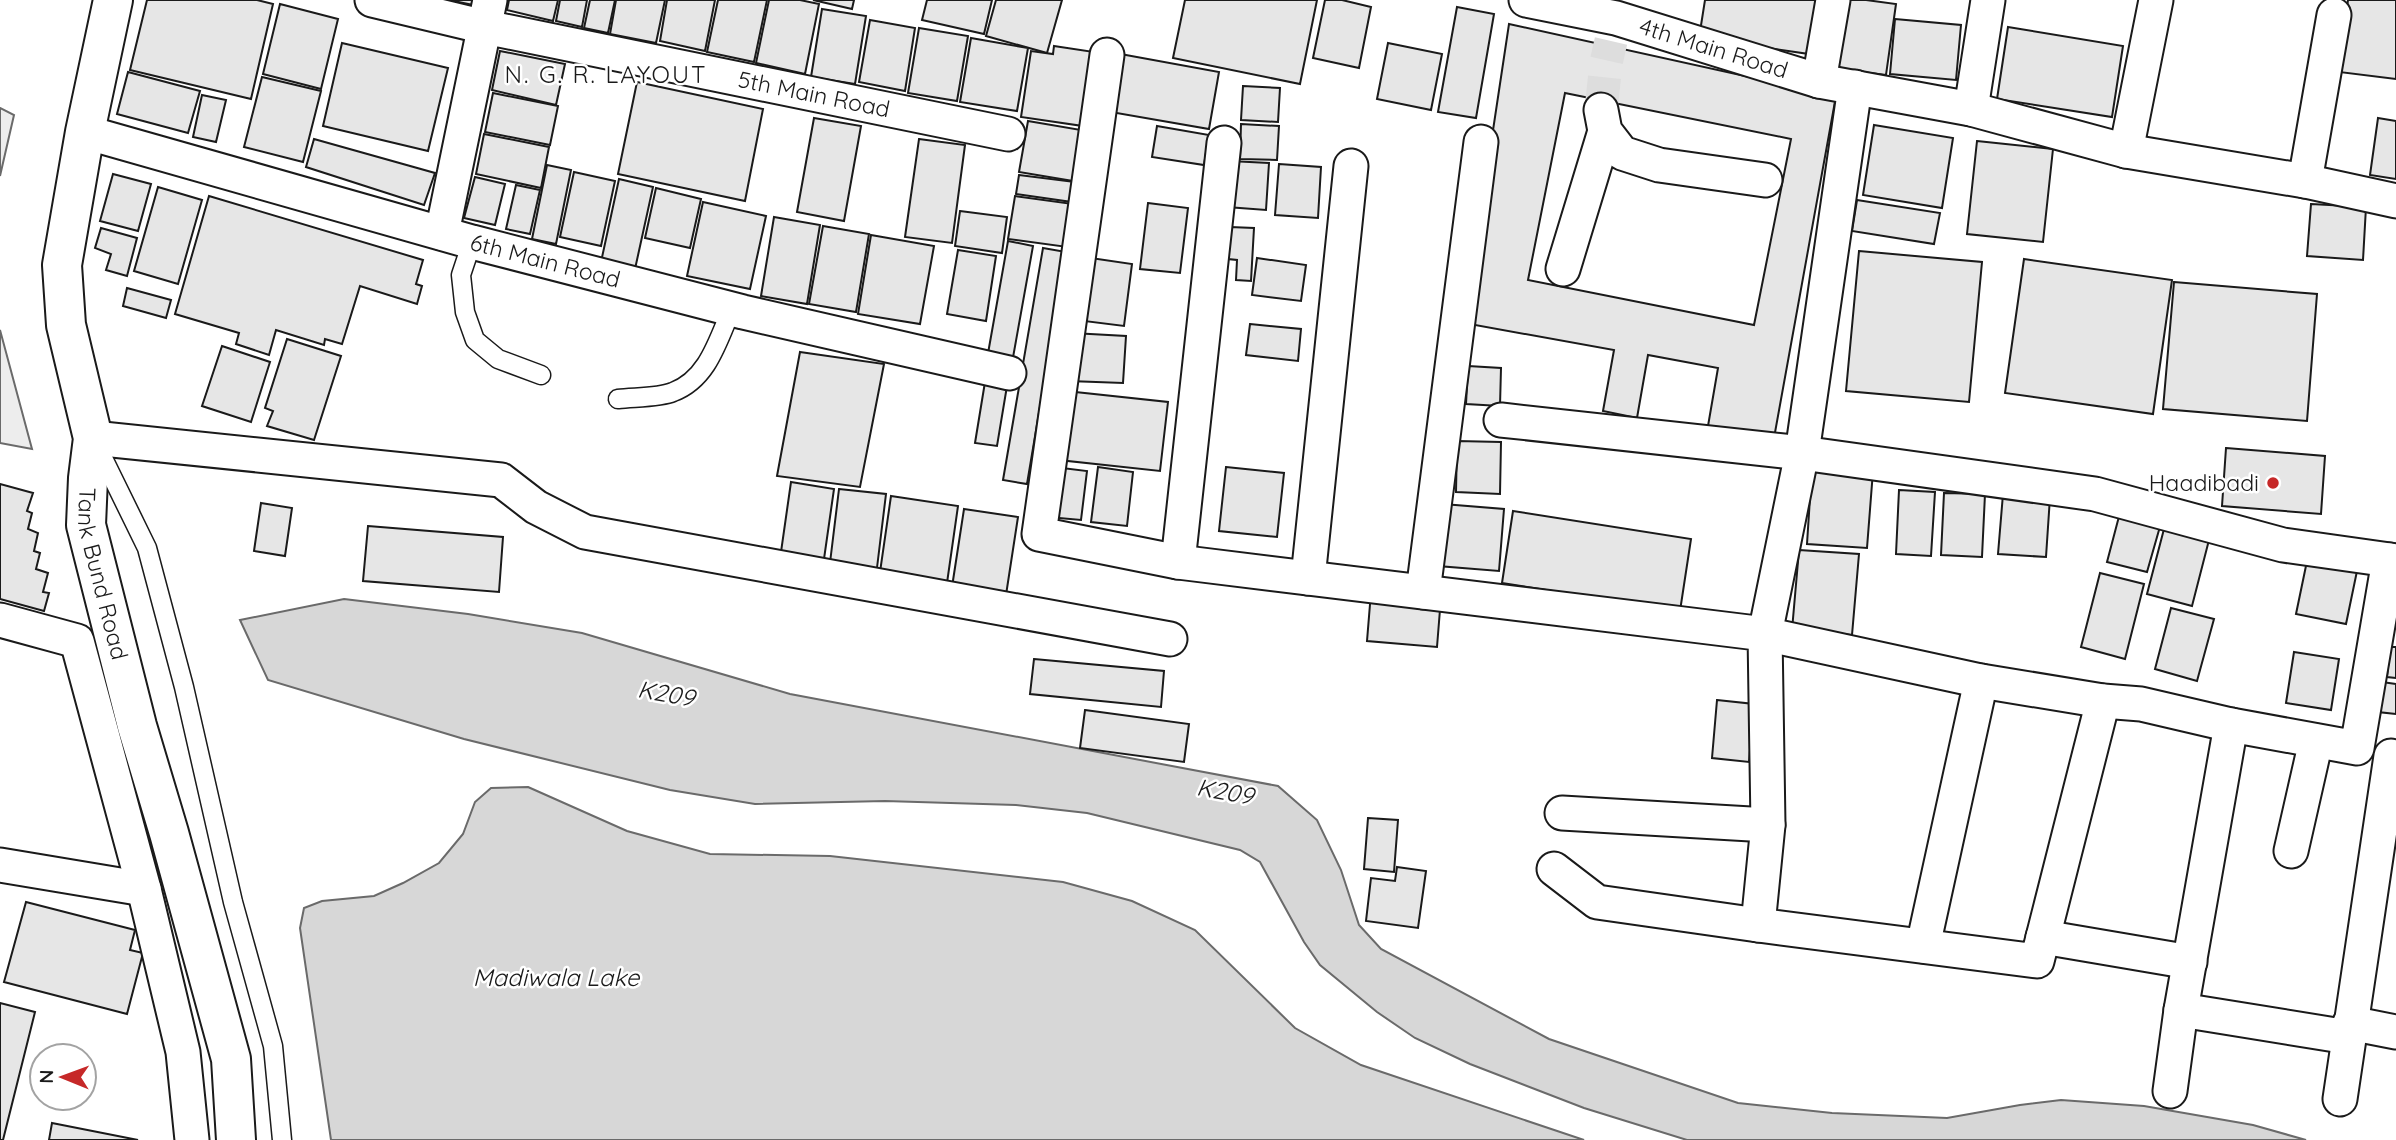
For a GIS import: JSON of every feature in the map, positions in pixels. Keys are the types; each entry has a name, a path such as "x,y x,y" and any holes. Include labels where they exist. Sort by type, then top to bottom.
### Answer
{"main road":[{"name":"Tank Bund Road","path":"113,0 85,132 62,265 66,324 93,438 86,525 137,726 231,1059 236,1140"}],"street":[{"name":"5th Main Road","path":"372,0 487,13 1008,134"},
{"name":"4th Main Road","path":"1526,0 1614,30 1819,81 1971,109 2126,151 2305,181 2396,201"},
{"path":"1819,81 1833,0"},
{"path":"1971,109 1988,0"},
{"path":"2126,151 2156,0"},
{"path":"457,237 487,13"},
{"path":"2305,181 2334,15"},
{"path":"1107,55 1039,534 1178,562 1765,634 1981,681 2103,701 2141,704 2231,725 2393,756 2340,1099"},
{"path":"1758,925 1768,825 1765,634 1802,453 1855,88"},
{"path":"1563,269 1603,121 1622,153 1659,165 1765,180"},
{"name":"6th Main Road","path":"85,132 457,237 732,308 1009,373"},
{"path":"1423,592 1481,142"},
{"path":"1178,562 1224,143"},
{"path":"1308,578 1351,166"},
{"path":"1501,419 1802,453 2095,494 2283,545 2392,561 2357,748"},
{"path":"93,438 501,480 536,507 585,532 1170,639"},
{"path":"0,620 77,641 144,889 183,1052 192,1140"},
{"path":"1923,946 1981,681"},
{"path":"1553,869 1597,902 2037,961 2103,701"},
{"path":"2171,1091 2181,1010 2231,725"},
{"path":"2291,851 2316,741"},
{"path":"1563,813 1768,825"},
{"path":"0,865 144,889"},
{"path":"2043,937 2190,961"},
{"path":"2181,1010 2349,1030 2396,1032"}],"lane":[{"path":"457,237 465,312 475,340 498,359 541,375"},
{"path":"618,399 673,392 695,378 709,362 732,308"},
{"path":"93,438 147,548 184,687 233,902 273,1046 282,1140"}],"shaded area":[{"path":"0,108 14,115 0,176"},
{"path":"0,330 32,449 0,443"}],"water":[{"name":"K209","path":"344,599 468,614 582,633 790,694 1278,786 1317,820 1341,870 1359,925 1381,949 1549,1039 1738,1103 1832,1113 1947,1118 2061,1100 2144,1106 2253,1125 2306,1140 1687,1140 1584,1108 1470,1064 1415,1038 1377,1012 1320,965 1304,942 1260,862 1240,850 1087,813 1016,805 885,801 755,804 670,790 464,739 268,680 240,620"},
{"name":"Madiwala Lake","path":"528,787 627,831 710,854 830,856 1063,882 1132,901 1195,930 1295,1028 1361,1065 1584,1140 331,1140 300,928 304,908 322,901 374,896 403,883 439,863 463,834 475,802 491,788"}],"building":[{"path":"147,0 257,0 273,4 251,99 130,70"},
{"path":"449,0 479,0 478,6"},
{"path":"509,0 558,0 553,21 507,10"},
{"path":"560,0 587,0 582,27 556,21"},
{"path":"590,0 615,0 608,33 584,28"},
{"path":"616,0 665,0 656,43 610,34"},
{"path":"667,0 715,0 705,51 660,41"},
{"path":"718,0 767,0 754,62 707,52"},
{"path":"769,0 800,0 819,4 805,74 756,63"},
{"path":"813,0 854,0 852,9"},
{"path":"927,0 992,0 984,34 922,20"},
{"path":"996,0 1062,0 1047,53 986,36"},
{"path":"1185,0 1317,0 1300,84 1173,58"},
{"path":"1325,0 1342,0 1371,7 1359,68 1313,58"},
{"path":"1705,0 1824,0 1816,55 1699,38"},
{"path":"1839,0 1896,4 1886,75 1831,68"},
{"path":"2348,0 2396,0 2396,79 2339,72"},
{"path":"280,4 338,19 321,89 263,74"},
{"path":"1457,7 1494,14 1476,118 1438,112"},
{"path":"822,9 866,16 855,84 811,77"},
{"path":"1895,19 1961,25 1956,80 1890,74"},
{"path":"870,20 915,28 905,91 859,82"},
{"path":"1509,24 1836,96 1774,438 1708,426 1718,368 1648,355 1637,418 1603,411 1614,350 1464,323","holes":["1565,93 1791,139 1754,325 1528,280"]},
{"path":"2008,27 2123,46 2112,117 1997,99"},
{"path":"919,28 968,36 957,101 908,93"},
{"path":"971,38 1028,48 1017,111 960,102"},
{"path":"342,43 448,68 428,151 323,126"},
{"path":"1388,43 1442,54 1431,110 1377,99"},
{"path":"1054,46 1094,52 1083,126 1021,117 1031,51 1053,54"},
{"path":"500,51 565,64 556,105 492,90"},
{"path":"1115,53 1219,72 1209,129 1105,111"},
{"path":"128,72 200,91 188,133 117,114"},
{"path":"262,77 321,91 303,162 244,147"},
{"path":"637,82 763,109 745,201 618,174"},
{"path":"1243,86 1280,88 1278,122 1241,120"},
{"path":"493,93 558,106 550,145 485,132"},
{"path":"202,95 226,100 216,142 193,137"},
{"path":"814,118 861,126 844,221 797,212"},
{"path":"2378,118 2396,121 2396,179 2370,175"},
{"path":"1028,121 1081,130 1073,181 1019,172"},
{"path":"1241,124 1279,126 1277,160 1240,159"},
{"path":"1874,125 1953,138 1942,208 1863,195"},
{"path":"1157,126 1209,135 1204,165 1152,157"},
{"path":"484,134 549,147 541,188 476,174"},
{"path":"314,139 435,173 424,205 306,167"},
{"path":"919,139 965,145 952,243 905,237"},
{"path":"1977,141 2053,149 2043,242 1967,234"},
{"path":"1230,161 1269,163 1266,210 1227,207"},
{"path":"1279,164 1321,167 1318,218 1275,215"},
{"path":"547,165 571,170 556,244 532,239"},
{"path":"574,172 615,181 601,246 560,237"},
{"path":"113,174 151,184 138,231 100,221"},
{"path":"1019,175 1075,182 1072,202 1016,194"},
{"path":"475,177 505,184 495,225 464,218"},
{"path":"619,179 653,187 635,269 601,262"},
{"path":"516,185 540,190 530,234 506,229"},
{"path":"158,187 202,200 178,284 134,271"},
{"path":"656,188 701,199 690,248 645,238"},
{"path":"209,196 423,260 416,284 422,286 417,304 360,286 342,344 325,339 324,345 276,330 269,355 236,344 239,333 175,314"},
{"path":"1015,196 1073,204 1067,247 1008,239"},
{"path":"1857,200 1940,213 1934,244 1852,231"},
{"path":"703,202 766,216 750,289 687,276"},
{"path":"1148,203 1188,208 1180,273 1140,269"},
{"path":"2311,204 2366,207 2363,260 2307,256"},
{"path":"960,211 1007,217 1002,253 955,246"},
{"path":"774,217 820,225 807,304 761,296"},
{"path":"823,226 869,234 856,312 809,304"},
{"path":"1230,227 1254,228 1251,281 1236,280 1237,260 1228,259"},
{"path":"101,228 137,238 127,276 106,270 111,254 95,248"},
{"path":"871,235 934,246 920,324 858,314"},
{"path":"1008,241 1033,246 1012,363 987,359"},
{"path":"1043,248 1066,252 1027,484 1003,480"},
{"path":"958,250 996,256 986,321 947,314"},
{"path":"1859,251 1982,262 1969,402 1846,391"},
{"path":"1084,257 1132,264 1124,326 1076,320"},
{"path":"1257,258 1306,265 1301,301 1252,295"},
{"path":"2024,259 2172,280 2153,414 2005,393"},
{"path":"2174,282 2317,294 2307,421 2163,409"},
{"path":"127,288 171,300 166,318 123,306"},
{"path":"1250,324 1301,329 1298,361 1246,355"},
{"path":"1072,333 1126,336 1123,383 1069,381"},
{"path":"287,339 341,356 314,440 267,426 273,411 265,408"},
{"path":"222,346 270,362 251,422 202,406"},
{"path":"800,352 884,364 860,487 777,476"},
{"path":"1468,366 1501,368 1500,406 1466,404"},
{"path":"985,382 1007,386 997,446 975,443"},
{"path":"1066,391 1168,402 1160,471 1059,460"},
{"path":"1457,441 1501,442 1500,494 1456,492"},
{"path":"2226,448 2325,456 2321,514 2222,506"},
{"path":"1054,467 1087,471 1081,520 1048,517"},
{"path":"1098,467 1133,472 1127,526 1091,522"},
{"path":"1226,467 1284,473 1277,537 1219,531"},
{"path":"1812,467 1873,471 1867,548 1807,544"},
{"path":"791,482 834,489 823,566 780,559"},
{"path":"0,484 33,493 27,511 32,513 28,529 38,533 34,551 40,553 36,569 48,573 43,592 49,593 44,611 0,599"},
{"path":"839,489 886,494 876,576 829,571"},
{"path":"1899,490 1935,492 1931,556 1896,554"},
{"path":"1944,493 1985,494 1982,557 1941,555"},
{"path":"2003,494 2050,497 2046,557 1998,554"},
{"path":"891,496 958,506 946,590 879,579"},
{"path":"261,503 292,508 285,556 254,551"},
{"path":"1443,504 1504,509 1499,571 1438,566"},
{"path":"2122,505 2163,516 2147,572 2107,562"},
{"path":"964,509 1018,517 1006,595 952,587"},
{"path":"1513,511 1691,539 1680,611 1502,583"},
{"path":"368,526 503,537 499,592 363,581"},
{"path":"2164,529 2209,540 2192,606 2147,594"},
{"path":"1799,550 1859,554 1852,635 1792,630"},
{"path":"2307,561 2357,571 2346,624 2296,614"},
{"path":"2100,573 2144,584 2125,659 2081,647"},
{"path":"1371,592 1441,597 1437,647 1367,641"},
{"path":"2171,608 2214,619 2197,681 2155,669"},
{"path":"2390,647 2396,647 2396,678 2387,677"},
{"path":"2294,652 2339,659 2331,710 2286,703"},
{"path":"1034,659 1164,671 1161,707 1030,694"},
{"path":"2382,682 2396,684 2396,714 2378,712"},
{"path":"1717,700 1754,704 1749,762 1712,758"},
{"path":"1085,710 1189,724 1184,762 1080,748"},
{"path":"1368,818 1398,820 1394,872 1364,869"},
{"path":"1397,867 1426,871 1418,928 1366,921 1371,878 1395,881"},
{"path":"26,902 135,930 130,950 143,953 127,1014 4,982"},
{"path":"0,1003 35,1012 3,1140 0,1140"},
{"path":"52,1123 138,1140 49,1140"}],"tunnel":[{"path":"1601,110 1611,41"}],"place":[{"name":"Haadibadi","path":"2273,483"}],"district":[{"name":"N. G. R. LAYOUT","path":"606,75"}]}
